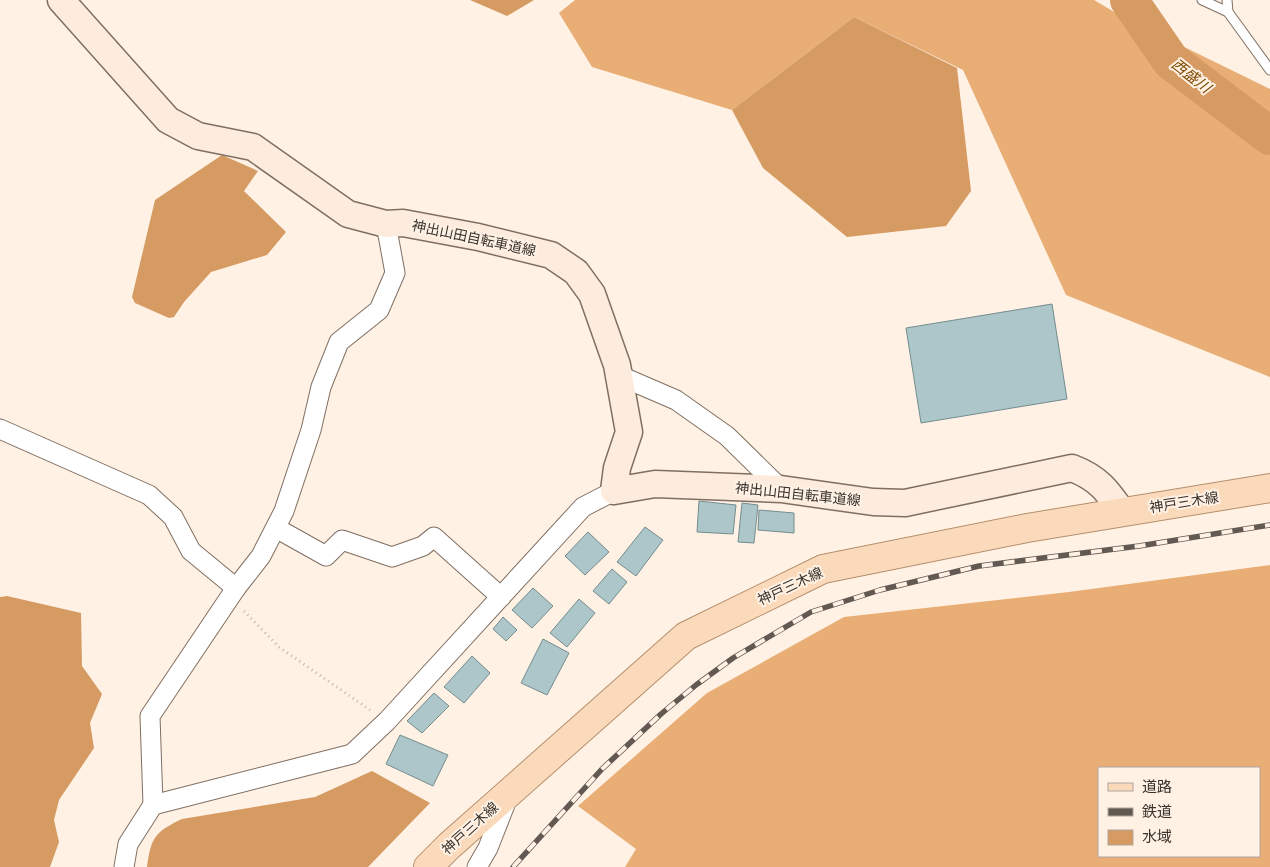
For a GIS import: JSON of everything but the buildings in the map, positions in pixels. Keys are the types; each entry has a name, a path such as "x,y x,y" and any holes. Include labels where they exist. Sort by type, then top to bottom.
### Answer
{"main road":[{"name":"神出山田自転車道線","path":"61,0 168,120 198,136 253,147 348,214 386,224 404,223 478,236 551,255 576,272 592,294 617,366 629,432 617,468 614,491 655,484 781,489 873,502 905,503 1072,468 1089,475 1103,486 1118,506"},
{"name":"神戸三木線","path":"428,867 510,791 686,636 823,569 1027,528 1118,506 1270,488"}],"street":[{"path":"124,867 128,844 154,804 150,716 233,592 261,556 276,528 284,511 311,430 321,387 339,342 379,310 395,273 386,224"},
{"path":"618,374 676,400 720,431 781,489"},
{"path":"0,429 149,495 173,517 190,551 233,592"},
{"path":"154,804 352,754 387,722 583,507 614,491"},
{"path":"276,528 326,556 342,540 392,557 423,546 434,537 501,597"},
{"path":"476,867 488,848 510,791"}],"lane":[{"path":"1202,0 1228,12 1270,70"},
{"path":"1227,0 1228,12"}],"path":[{"path":"233,592 279,647 387,722"}],"shaded area":[{"path":"575,0 1094,0 1121,16 1270,89 1270,377 1066,295 963,70 854,17 732,110 592,67 559,13"},
{"path":"1270,565 1270,867 625,867 636,849 578,806 707,693 844,617 1069,592"}],"water":[{"path":"470,0 534,0 507,16"},
{"path":"854,17 957,68 971,191 946,226 847,237 763,168 732,110"},
{"path":"222,155 258,171 244,191 286,232 267,255 211,272 184,302 174,317 169,318 135,303 132,297 155,200"},
{"path":"7,596 81,613 82,666 102,694 90,723 94,748 59,800 54,820 59,842 50,867 0,867 0,597"},
{"path":"372,771 430,803 368,867 147,867 150,849 156,837 160,832 182,819 315,797"}],"waterway":[{"name":"西盛川","path":"1129,0 1171,61 1270,136"}],"railway":[{"path":"513,867 602,769 661,714 733,658 811,612 880,590 979,566 1139,546 1270,525"}]}
